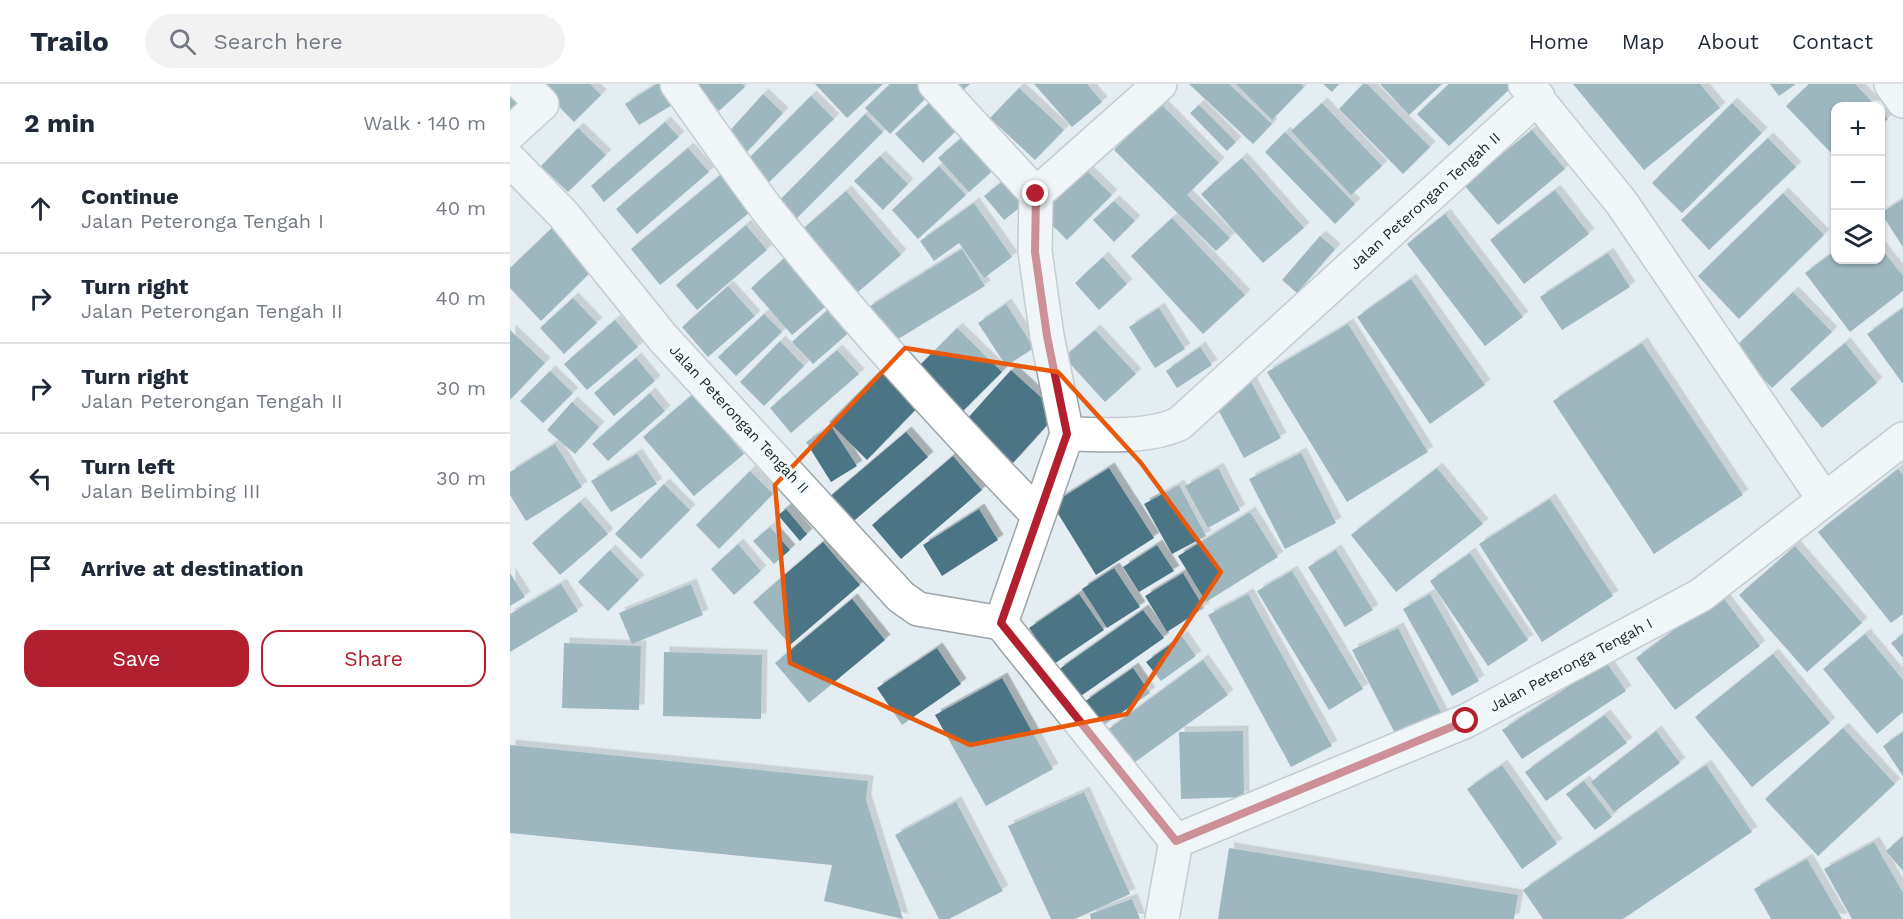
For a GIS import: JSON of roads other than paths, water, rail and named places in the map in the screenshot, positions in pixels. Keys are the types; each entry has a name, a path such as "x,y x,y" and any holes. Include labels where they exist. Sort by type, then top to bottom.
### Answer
{"street":[{"path":"510,133 542,104 522,84"},
{"path":"677,84 770,212 881,347 951,426 1038,515"},
{"path":"935,84 1036,194 1035,252 1047,336 1067,434 1001,623 1176,841 1162,919"},
{"path":"1036,194 1160,84"},
{"path":"1891,84 1903,101"},
{"name":"Jalan Peterongan Tengah II","path":"1067,434 1147,434 1179,424 1532,91 1621,202 1824,498"},
{"name":"Jalan Peterongan Tengah II","path":"510,160 563,213 663,338 902,597 918,609 927,612 1001,623"},
{"name":"Jalan Peteronga Tengah I","path":"1176,841 1476,715 1701,595 1903,439"}]}
